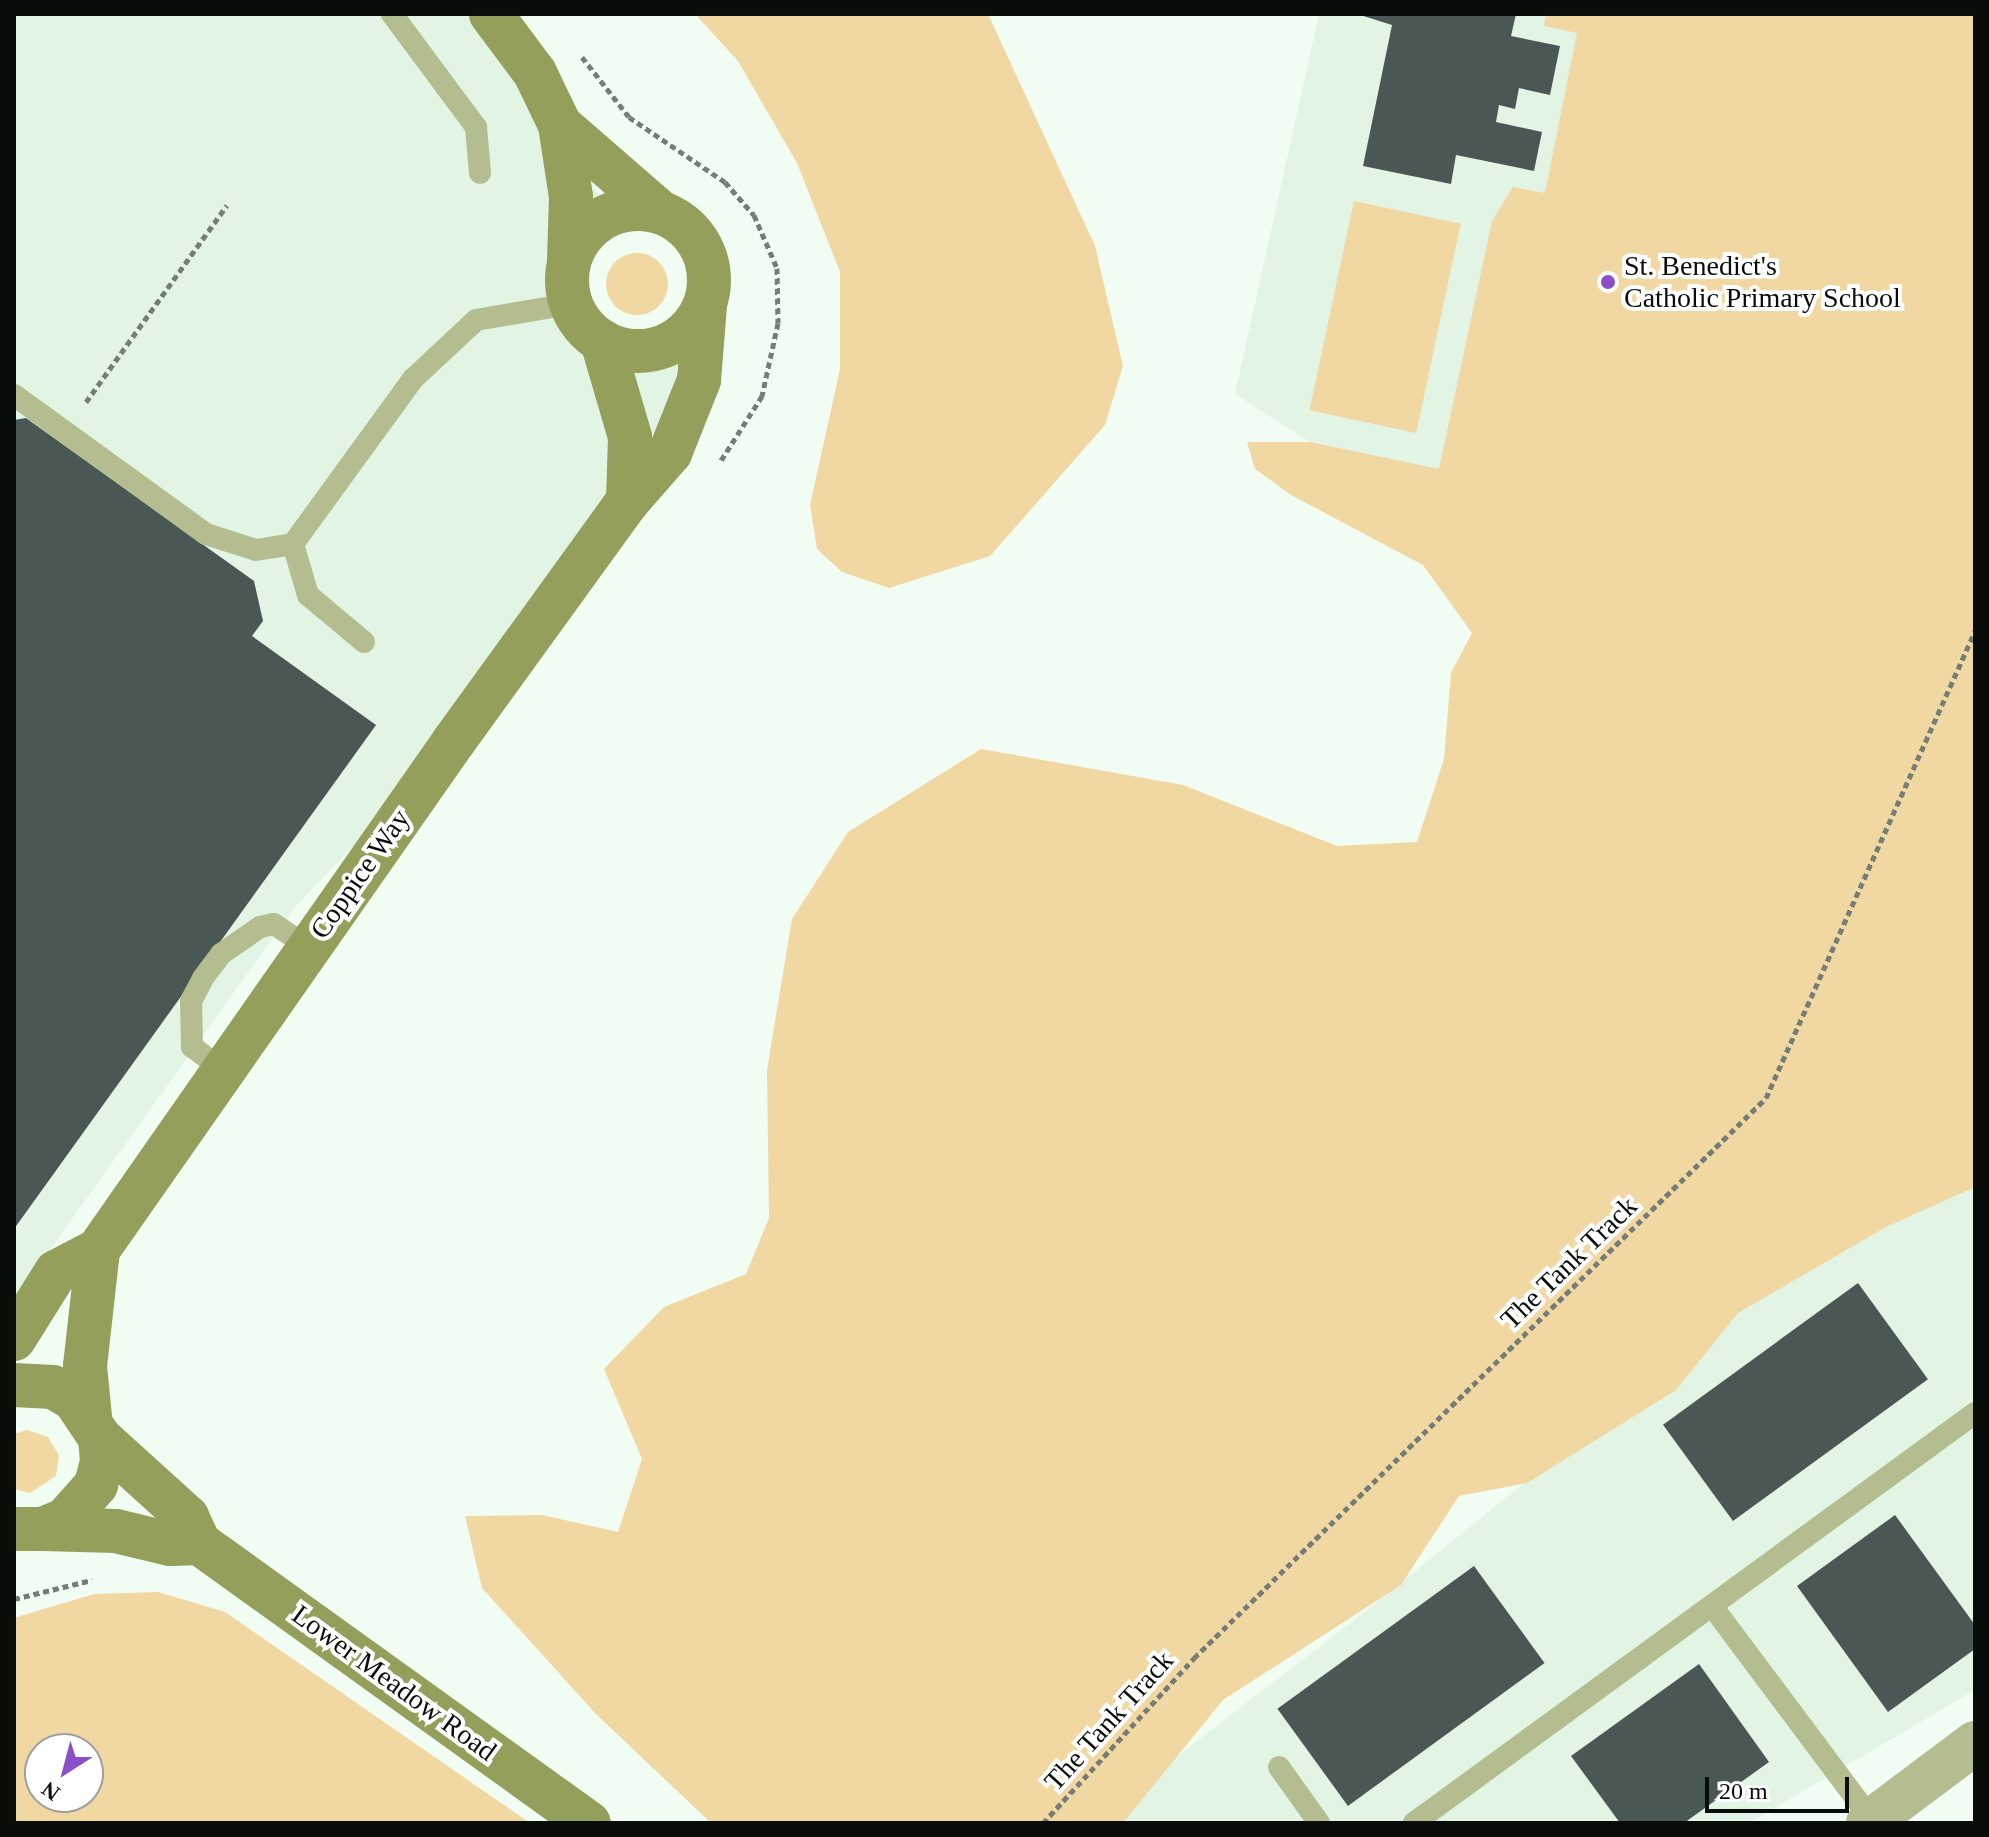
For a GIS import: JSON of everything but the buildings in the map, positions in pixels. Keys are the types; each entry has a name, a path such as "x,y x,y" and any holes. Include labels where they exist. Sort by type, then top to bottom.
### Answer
{"street":[{"path":"491,14 535,73 560,125 571,197 570,304 583,326 602,341 649,350 673,341 692,326 705,305 708,271 696,239 660,212 560,125"},
{"path":"569,259 595,222 638,208 660,212"},
{"name":"Coppice Way","path":"14,1339 56,1272 98,1250 308,947 628,501 670,453 699,380 705,305"},
{"path":"602,341 630,437 628,501"},
{"name":"Coppice Way","path":"26,1533 65,1520 90,1495 102,1462 85,1366 98,1250"},
{"name":"Lower Meadow Road","path":"14,1385 53,1387 187,1517 199,1543 589,1823"},
{"path":"26,1533 116,1531 170,1544 199,1543"},
{"path":"1870,1821 1975,1743"}],"lane":[{"path":"392,14 476,127 480,173"},
{"path":"14,395 206,534 256,550 293,544 413,379 476,320 570,304"},
{"path":"293,544 308,595 364,642"},
{"path":"223,1070 192,1047 191,1001 203,978 221,954 260,927 274,924 308,947"},
{"path":"1414,1823 1975,1413"},
{"path":"1712,1606 1870,1821"},
{"path":"1279,1767 1319,1823"}],"path":[{"path":"65,432 227,205"},
{"name":"The Tank Track","path":"1043,1823 1194,1658 1766,1098 1975,631"}],"shaded area":[{"path":"14,14 491,14 535,73 609,215 580,243 570,267 582,329 594,342 635,361 680,354 669,412 632,503 454,741 295,907 14,1300"},
{"path":"695,14 988,14 1095,246 1123,366 1105,425 990,556 889,588 842,572 817,549 810,505 840,369 840,272 797,163 738,61"},
{"name":"St. Benedict's Catholic Primary School","path":"1319,14 1975,14 1810,551 1310,442 1235,394"},
{"path":"1546,14 1975,14 1975,1187 1886,1227 1738,1313 1676,1390 1527,1483 1459,1496 1401,1585 1223,1700 1123,1823 711,1823 596,1714 482,1588 465,1516 542,1515 618,1532 642,1459 604,1369 664,1307 746,1274 769,1218 767,1070 792,919 848,832 981,749 1183,785 1337,846 1417,842 1444,759 1451,673 1472,633 1423,565 1291,495 1255,469 1247,442 1310,442 1439,469 1492,221 1513,187 1545,193 1577,33 1544,26"},
{"path":"1354,201 1461,224 1416,433 1310,410"},
{"path":"637,253 649,255 659,262 666,272 666,296 659,306 649,313 637,315 625,313 615,306 608,296 606,284 608,272 615,262 625,255"},
{"path":"1975,1155 1975,1690 1749,1823 1090,1823 1357,1618 1748,1302"},
{"path":"27,1430 48,1437 59,1455 56,1476 30,1493 14,1489 14,1434"},
{"path":"158,1592 225,1612 530,1823 14,1823 14,1618 94,1594"}],"place":[{"name":"St. Benedict's Catholic Primary School","path":"1608,282"}]}
